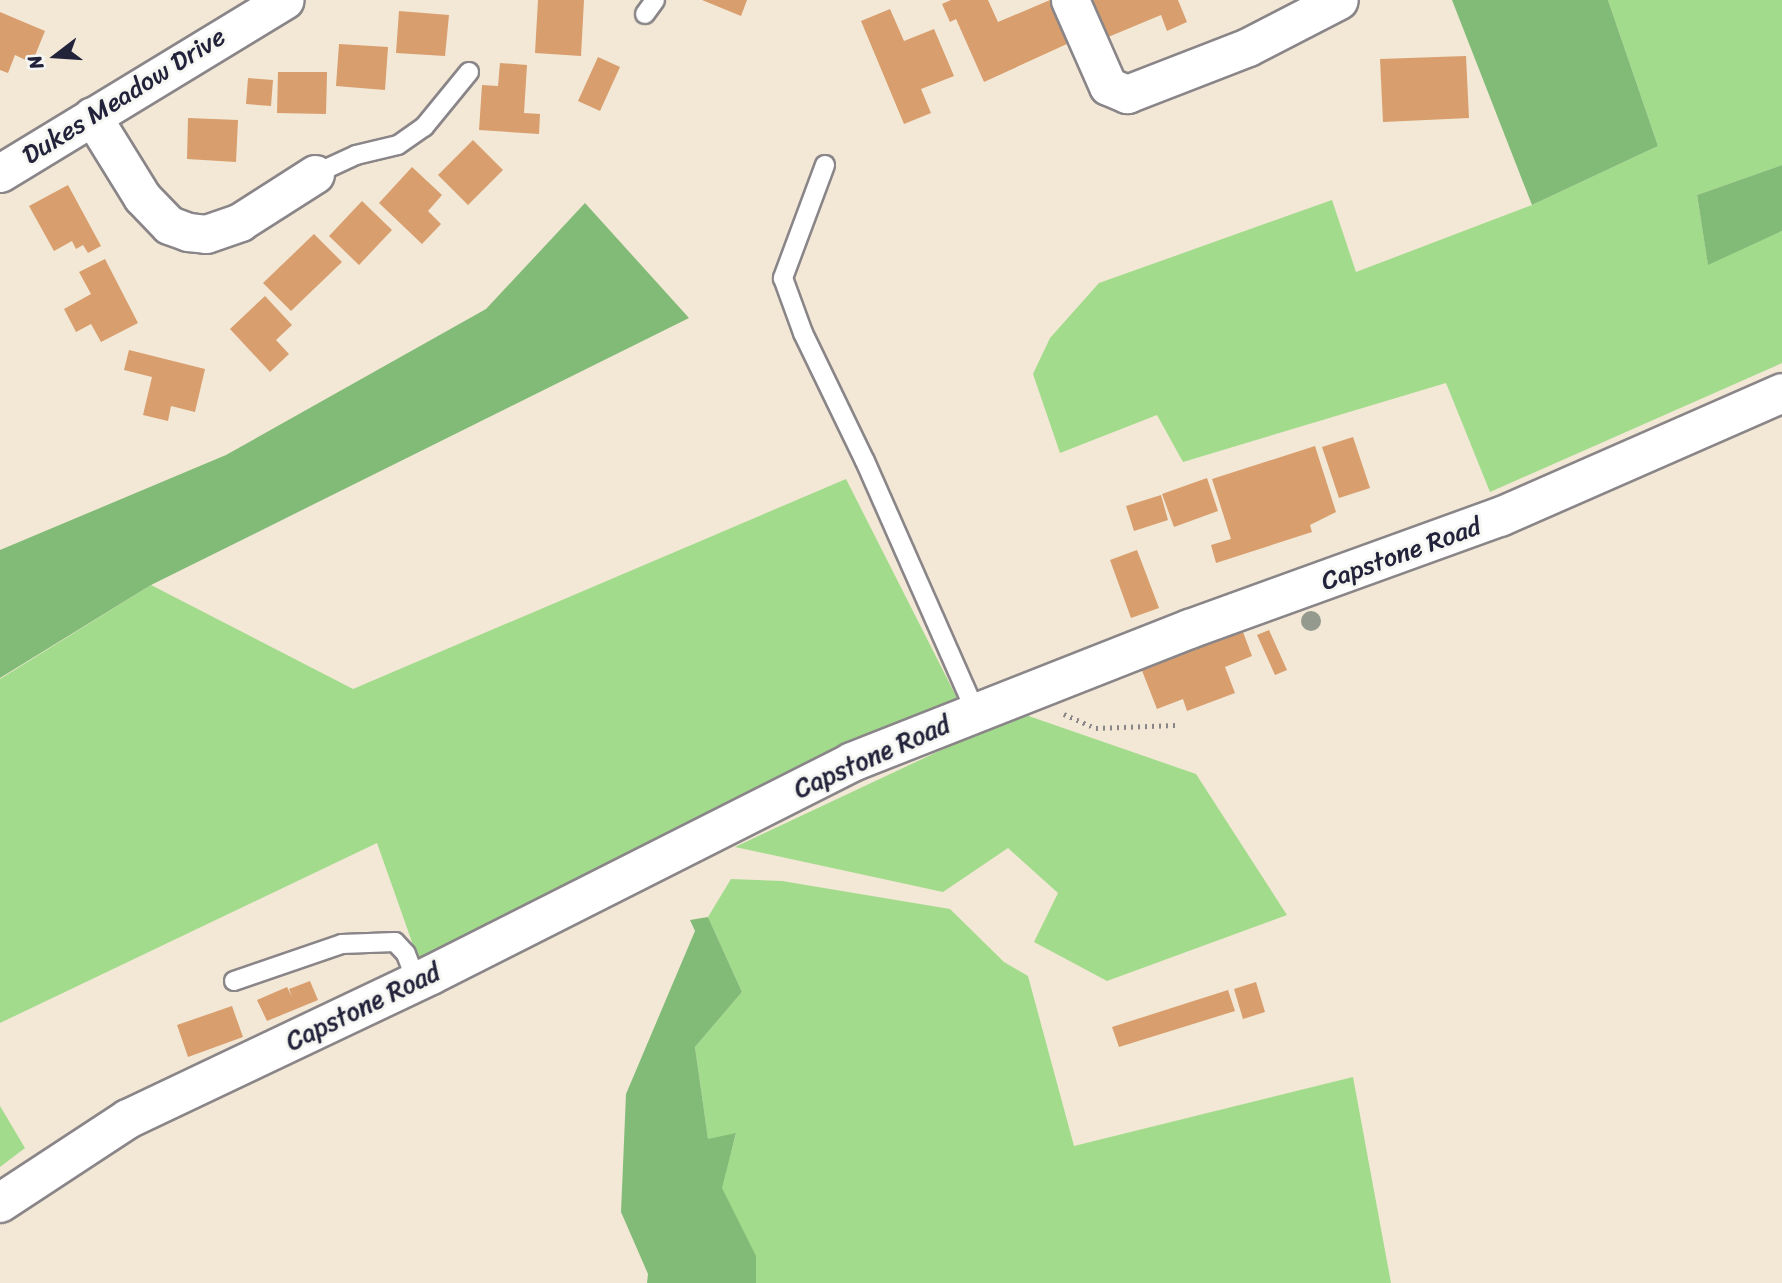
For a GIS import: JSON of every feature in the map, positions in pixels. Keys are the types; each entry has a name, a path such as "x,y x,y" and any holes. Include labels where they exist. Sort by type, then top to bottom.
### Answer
{"street":[{"name":"Dukes Meadow Drive","path":"0,173 285,0"},
{"path":"1070,0 1108,86 1127,94 1248,47 1339,0"},
{"path":"92,116 142,197 170,225 188,233 222,230 315,174"},
{"name":"Capstone Road","path":"0,1203 128,1119 417,982 852,762 1190,629 1500,517 1782,393"}],"lane":[{"path":"315,174 356,155 398,145 424,127 469,72"},
{"path":"825,164 783,278 803,333 865,461 976,713"},
{"path":"234,981 342,944 395,942 407,954 417,982"}],"path":[{"path":"1021,697 1096,728 1176,725"}],"green space":[{"path":"1452,0 1608,0 1658,146 1532,205"},
{"path":"1608,0 1782,0 1782,165 1697,195 1708,264 1782,231 1782,363 1490,492 1446,383 1183,462 1157,415 1060,453 1033,374 1050,338 1099,283 1332,200 1356,272 1532,205 1658,146"},
{"path":"1782,165 1782,231 1708,265 1697,195"},
{"path":"585,203 689,318 151,585 0,678 0,550 226,455 486,309"},
{"path":"846,479 957,698 418,959 377,843 0,1023 0,679 151,585 353,689"},
{"path":"1020,713 1196,774 1287,915 1107,981 1034,942 1058,893 1008,848 943,892 735,847"},
{"path":"731,879 782,881 950,909 1004,962 1028,976 1074,1146 1353,1077 1391,1283 756,1283 755,1256 721,1188 736,1134 708,1140 695,1047 742,992 708,917"},
{"path":"708,917 742,992 695,1047 708,1139 736,1133 722,1188 756,1256 756,1283 647,1283 648,1274 621,1212 626,1094 695,931 690,920"},
{"path":"0,1106 25,1148 0,1167"}],"building":[{"path":"538,0 584,0 581,56 535,53"},
{"path":"702,0 747,0 741,16"},
{"path":"951,0 988,0 998,22 1050,0 1069,43 984,82 956,19 950,22 942,4"},
{"path":"1083,0 1178,0 1187,22 1167,31 1161,15 1101,40"},
{"path":"890,9 904,41 934,29 954,76 921,89 931,113 904,124 861,21"},
{"path":"399,11 449,15 445,56 396,53"},
{"path":"0,12 45,31 32,63 15,55 8,73 0,70"},
{"path":"339,44 388,47 385,90 336,86"},
{"path":"1466,56 1469,118 1383,122 1380,59"},
{"path":"598,57 620,67 600,111 578,101"},
{"path":"500,63 527,65 524,113 540,114 539,134 479,130 482,85 498,86"},
{"path":"278,72 327,72 326,114 277,113"},
{"path":"248,78 273,80 271,106 246,104"},
{"path":"188,118 238,120 236,162 187,159"},
{"path":"473,140 503,170 468,205 438,175"},
{"path":"412,167 442,195 428,211 441,224 422,244 379,203"},
{"path":"68,185 101,246 88,253 83,245 76,249 72,241 54,251 29,206"},
{"path":"362,201 392,230 359,265 329,236"},
{"path":"314,234 342,262 291,311 263,283"},
{"path":"105,259 138,323 101,342 91,324 76,332 64,309 91,294 79,272"},
{"path":"265,296 292,325 276,340 289,354 270,372 230,329"},
{"path":"129,350 205,369 195,412 171,406 168,421 143,415 152,377 124,370"},
{"path":"1353,437 1370,488 1339,498 1322,447"},
{"path":"1315,446 1336,512 1310,525 1312,532 1216,563 1211,545 1231,539 1212,479"},
{"path":"1207,478 1218,511 1174,527 1162,494"},
{"path":"1161,495 1168,520 1134,531 1126,506"},
{"path":"1137,550 1159,608 1131,618 1110,560"},
{"path":"1240,624 1252,656 1225,667 1235,693 1187,711 1183,699 1157,709 1139,663"},
{"path":"1269,630 1287,670 1275,675 1257,635"},
{"path":"310,981 318,1000 267,1021 257,1000 287,987 292,997 289,989"},
{"path":"1256,982 1265,1012 1243,1019 1234,989"},
{"path":"1228,990 1235,1011 1119,1047 1112,1027"},
{"path":"232,1006 243,1037 188,1057 177,1025"}]}
